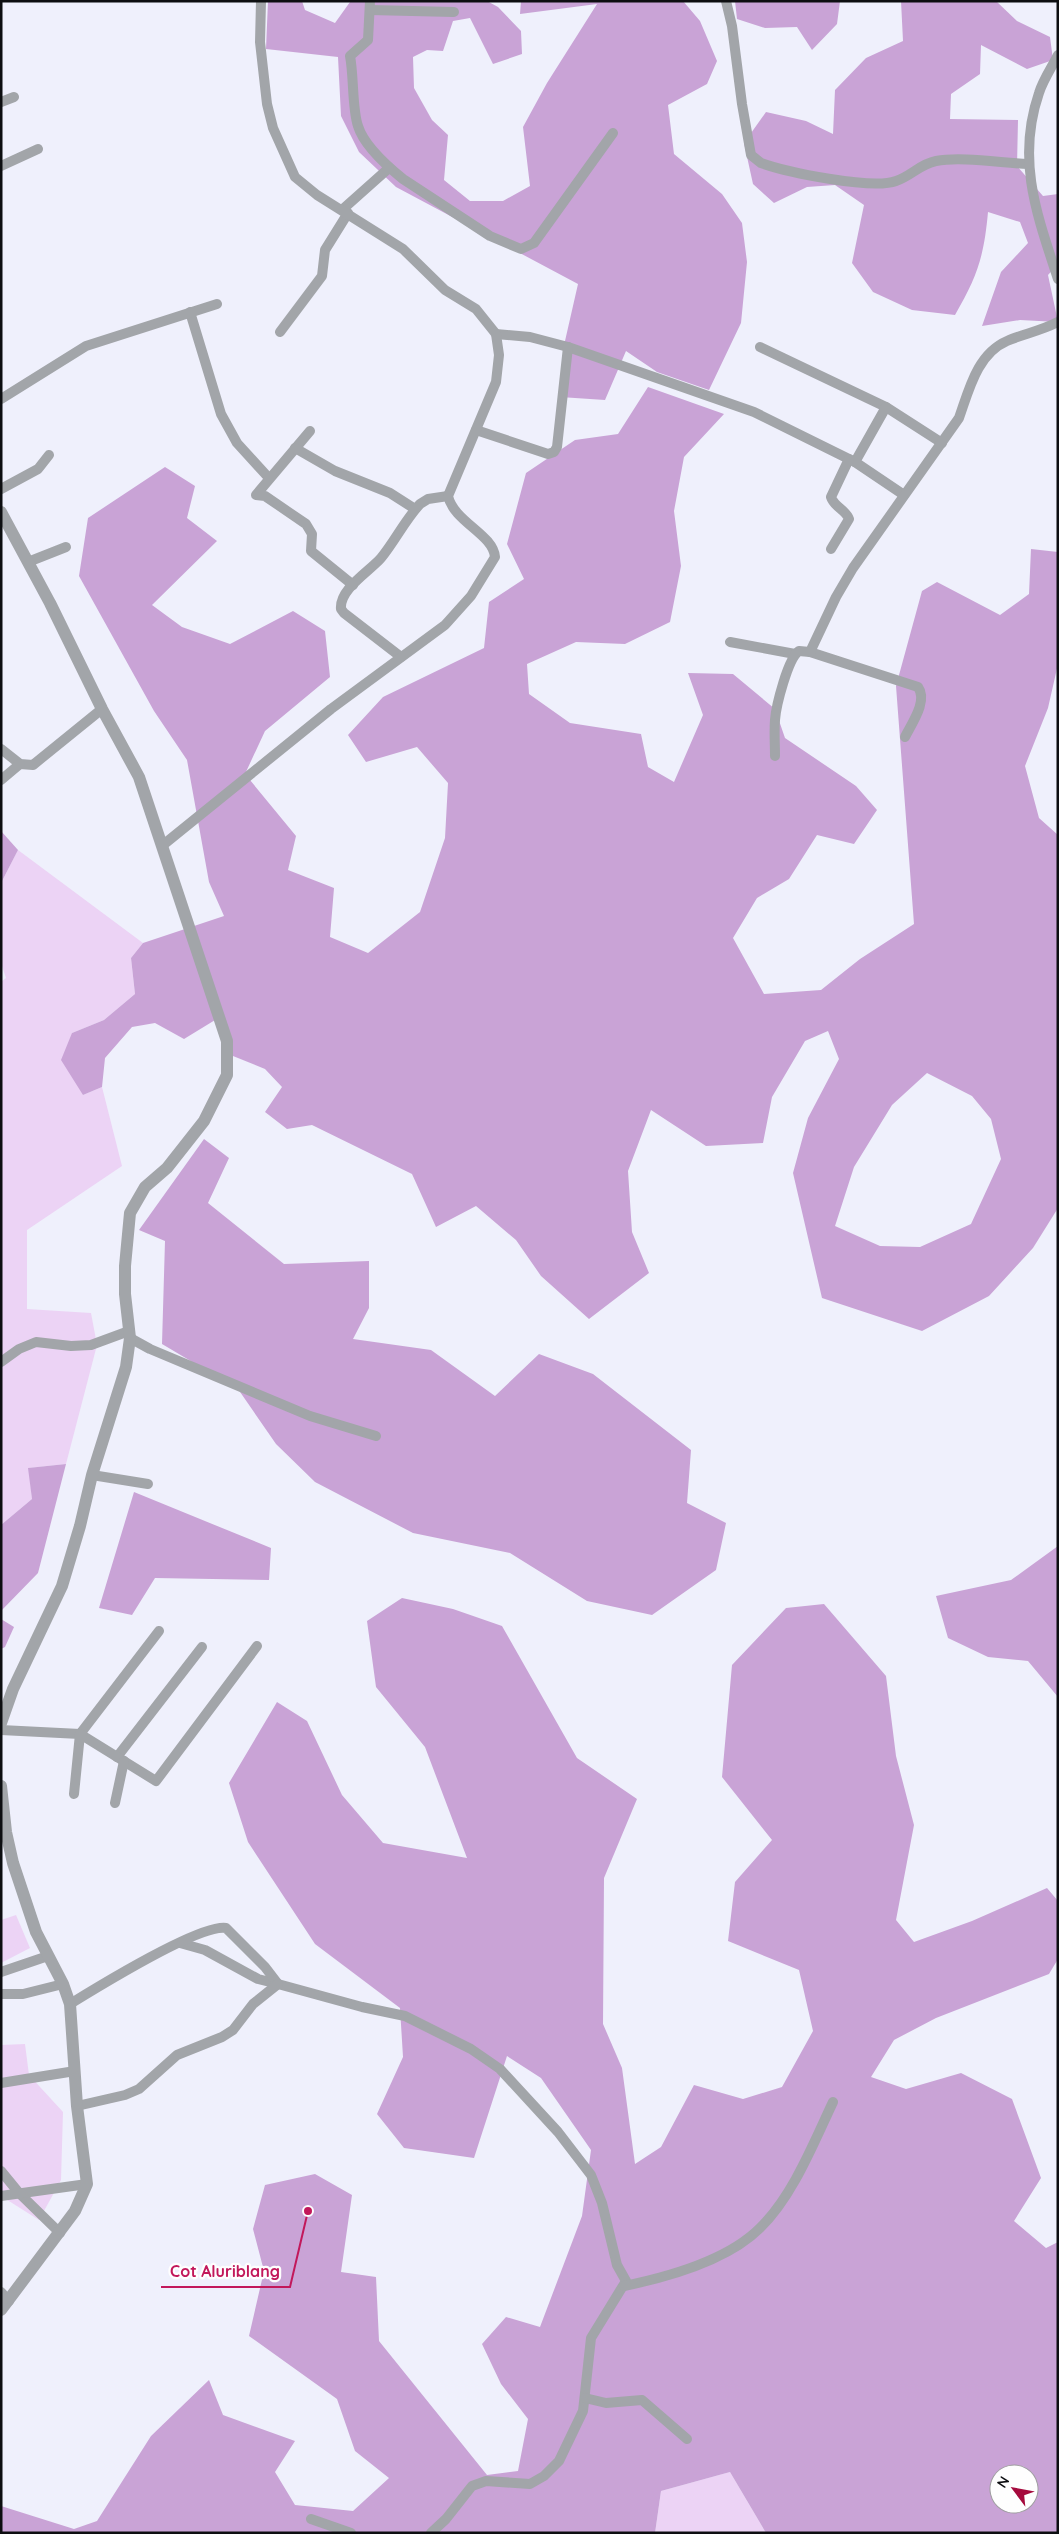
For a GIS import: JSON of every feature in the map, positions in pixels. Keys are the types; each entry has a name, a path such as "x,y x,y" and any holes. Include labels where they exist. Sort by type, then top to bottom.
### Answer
{"street":[{"path":"163,845 324,714 445,625 471,596 494,561 493,549 455,512 448,496 496,382 499,355 496,334 476,309 444,290 403,249 300,183 289,168 273,128 262,71 260,42 261,1"},
{"path":"726,1 732,26 742,104 751,154 761,163 848,182 872,184 894,182 923,164 938,160 1028,164"},
{"path":"454,12 370,6 368,40 350,56 357,125 362,135 390,168 419,191 490,236 521,249 534,243 613,133"},
{"path":"1058,55 1039,92 1029,136 1028,164 1040,224 1058,279"},
{"path":"1,102 14,97"},
{"path":"1,166 38,149"},
{"path":"280,332 322,276 325,250 345,211 390,168"},
{"path":"1,399 86,346 217,304"},
{"path":"190,312 221,414 237,443 268,477"},
{"path":"810,652 836,597 853,568 959,418 969,389 984,357 1006,341 1058,322"},
{"path":"496,334 530,337 568,347 754,412 852,460 904,495"},
{"path":"476,430 548,454 554,452 560,432 568,347"},
{"path":"760,347 886,407 942,443"},
{"path":"831,549 849,519 848,514 834,503 831,497 886,407"},
{"path":"310,431 268,477 256,496 264,496 306,524 312,534 311,551 353,586"},
{"path":"295,448 334,470 390,493 415,509"},
{"path":"1,489 38,469 49,455"},
{"path":"401,657 341,609 342,600 364,572 381,558 415,509 428,499 448,496"},
{"path":"1,512 102,710 139,777 227,1042 226,1075 204,1121 167,1168 145,1186 130,1213 125,1266 129,1335 126,1367 92,1475 80,1526 62,1586 13,1689 1,1723"},
{"path":"28,562 66,547"},
{"path":"730,642 794,654"},
{"path":"775,756 776,711 794,654 799,650 918,687 922,693 922,700 905,737"},
{"path":"1,749 20,764 28,766 40,761 102,710"},
{"path":"1,780 20,764"},
{"path":"1,1362 19,1349 36,1342 71,1346 91,1345 129,1335 150,1349 310,1416 349,1430 376,1436"},
{"path":"92,1475 148,1484"},
{"path":"74,1794 80,1734 159,1631"},
{"path":"1,1730 80,1734 156,1781 257,1646"},
{"path":"115,1803 120,1759 202,1647"},
{"path":"1,1786 6,1832 13,1863 36,1932 64,1984 70,2004 77,2106 87,2184 75,2211 60,2233 4,2301"},
{"path":"70,2004 116,1976 180,1943 208,1931 226,1928 265,1967 278,1984"},
{"path":"180,1943 205,1950 258,1980 405,2016 471,2049 500,2069 558,2132 590,2175 602,2203 617,2265 626,2279 624,2286 591,2338 582,2416 559,2461 544,2476 524,2485 486,2481 472,2486 446,2519 431,2533"},
{"path":"1,1972 48,1956"},
{"path":"1,1994 23,1994 64,1984"},
{"path":"77,2106 125,2095 139,2089 177,2055 222,2037 233,2030 253,2004 278,1984"},
{"path":"1,2083 76,2071"},
{"path":"624,2286 688,2270 734,2246 760,2228 790,2186 832,2102"},
{"path":"1,2171 19,2193 60,2233"},
{"path":"1,2196 87,2184"},
{"path":"585,2398 606,2403 642,2400 687,2439"},
{"path":"311,2519 351,2533"}],"shaded area":[{"path":"268,1 302,1 305,10 335,23 350,2 353,1 487,1 498,7 521,31 522,54 493,64 470,18 453,21 443,51 427,50 413,57 414,88 432,120 448,135 444,180 470,201 503,201 530,186 523,127 547,83 597,4 520,14 521,1 683,1 700,21 717,61 707,84 668,105 674,154 722,194 742,223 747,262 741,323 709,390 657,372 626,351 605,400 560,397 565,341 578,284 396,187 359,152 341,116 338,57 266,49"},
{"path":"735,1 840,1 837,24 812,50 797,27 765,28 737,19"},
{"path":"901,1 996,1 1017,21 1050,37 1053,60 1027,69 981,45 980,74 951,94 950,119 1018,120 1017,166 1043,196 1058,194 1058,264 1048,275 1058,322 1020,320 982,326 1001,272 1028,243 1020,222 988,212 982,254 974,278 955,315 912,310 873,292 852,263 864,205 835,185 807,187 774,203 753,184 744,143 766,112 806,121 833,134 835,90 866,58 903,41"},
{"path":"648,387 724,414 684,457 674,511 681,566 670,622 625,644 576,642 527,664 529,694 570,723 641,734 648,767 674,782 703,715 688,673 733,674 775,709 785,738 856,786 877,810 854,844 817,835 789,879 757,898 733,938 764,994 821,990 860,959 914,924 896,686 922,591 937,582 1000,615 1029,594 1031,549 1058,552 1058,664 1048,708 1025,766 1039,818 1058,835 1058,1208 1033,1248 989,1296 922,1331 822,1298 793,1173 808,1118 839,1059 828,1031 805,1041 772,1097 763,1143 706,1146 651,1110 628,1171 632,1232 649,1273 589,1319 541,1276 516,1240 476,1206 436,1227 412,1174 312,1125 287,1129 265,1112 282,1087 265,1069 228,1054 220,1017 184,1039 155,1023 132,1027 105,1058 102,1087 83,1095 61,1060 72,1033 104,1020 135,994 131,958 143,943 224,916 209,882 187,760 154,711 79,576 88,518 165,467 195,486 187,518 217,541 152,605 182,627 230,644 293,611 325,631 330,677 265,731 245,774 296,836 288,870 334,888 330,937 368,953 420,912 445,838 448,783 417,747 366,762 348,735 383,697 484,648 489,602 524,579 507,544 526,473 575,440 618,434","holes":["927,1073 972,1096 991,1119 1001,1159 971,1224 920,1247 880,1246 835,1226 854,1167 892,1105"]},
{"path":"1,831 18,850 1,883"},
{"path":"18,850 143,943 131,958 135,994 104,1020 72,1033 83,1095 102,1087 122,1166 27,1230 27,1309 91,1313 97,1345 66,1464 29,1468 32,1499 1,1525 1,982 6,978 1,963 1,883"},
{"path":"204,1139 229,1158 208,1203 284,1264 369,1261 369,1308 353,1339 431,1350 495,1396 539,1354 593,1374 691,1450 687,1503 726,1523 716,1570 652,1615 587,1601 510,1553 413,1533 315,1482 276,1444 238,1389 162,1344 165,1241 139,1230"},
{"path":"66,1464 38,1573 1,1611 1,1525 32,1499 28,1468"},
{"path":"134,1492 271,1548 269,1580 155,1578 132,1615 99,1608"},
{"path":"1058,1546 1058,1697 1028,1661 988,1657 948,1638 936,1596 1011,1580"},
{"path":"402,1598 453,1609 502,1626 577,1758 637,1799 604,1878 603,2024 622,2068 635,2164 661,2147 694,2085 743,2099 782,2087 813,2031 799,1970 728,1941 735,1882 772,1840 722,1777 732,1665 786,1608 824,1604 886,1676 896,1756 914,1825 896,1920 914,1942 972,1921 1047,1888 1058,1901 1058,1959 1049,1974 936,2018 894,2040 871,2077 906,2089 961,2073 1012,2099 1041,2178 1014,2221 1046,2248 1058,2242 1058,2533 766,2533 730,2472 661,2491 655,2533 1,2533 1,2506 74,2529 97,2521 151,2436 209,2380 223,2415 295,2441 275,2472 295,2505 353,2511 389,2478 355,2451 337,2399 249,2336 264,2271 253,2229 265,2185 315,2174 352,2195 341,2272 376,2277 379,2341 487,2475 518,2471 528,2419 501,2384 482,2344 506,2317 540,2327 582,2216 591,2150 541,2078 507,2056 474,2158 404,2148 377,2114 403,2057 400,2008 315,1944 248,1842 229,1783 277,1702 307,1721 342,1795 383,1843 467,1858 425,1747 376,1687 367,1621"},
{"path":"1,1619 14,1627 5,1647 1,1649"},
{"path":"16,1915 30,1948 1,1963 1,1920"},
{"path":"25,2044 29,2075 63,2112 61,2180 39,2220 1,2196 1,2045"},
{"path":"730,2472 766,2533 655,2533 661,2491"}],"place":[{"name":"Cot Aluriblang","path":"308,2211"}]}
